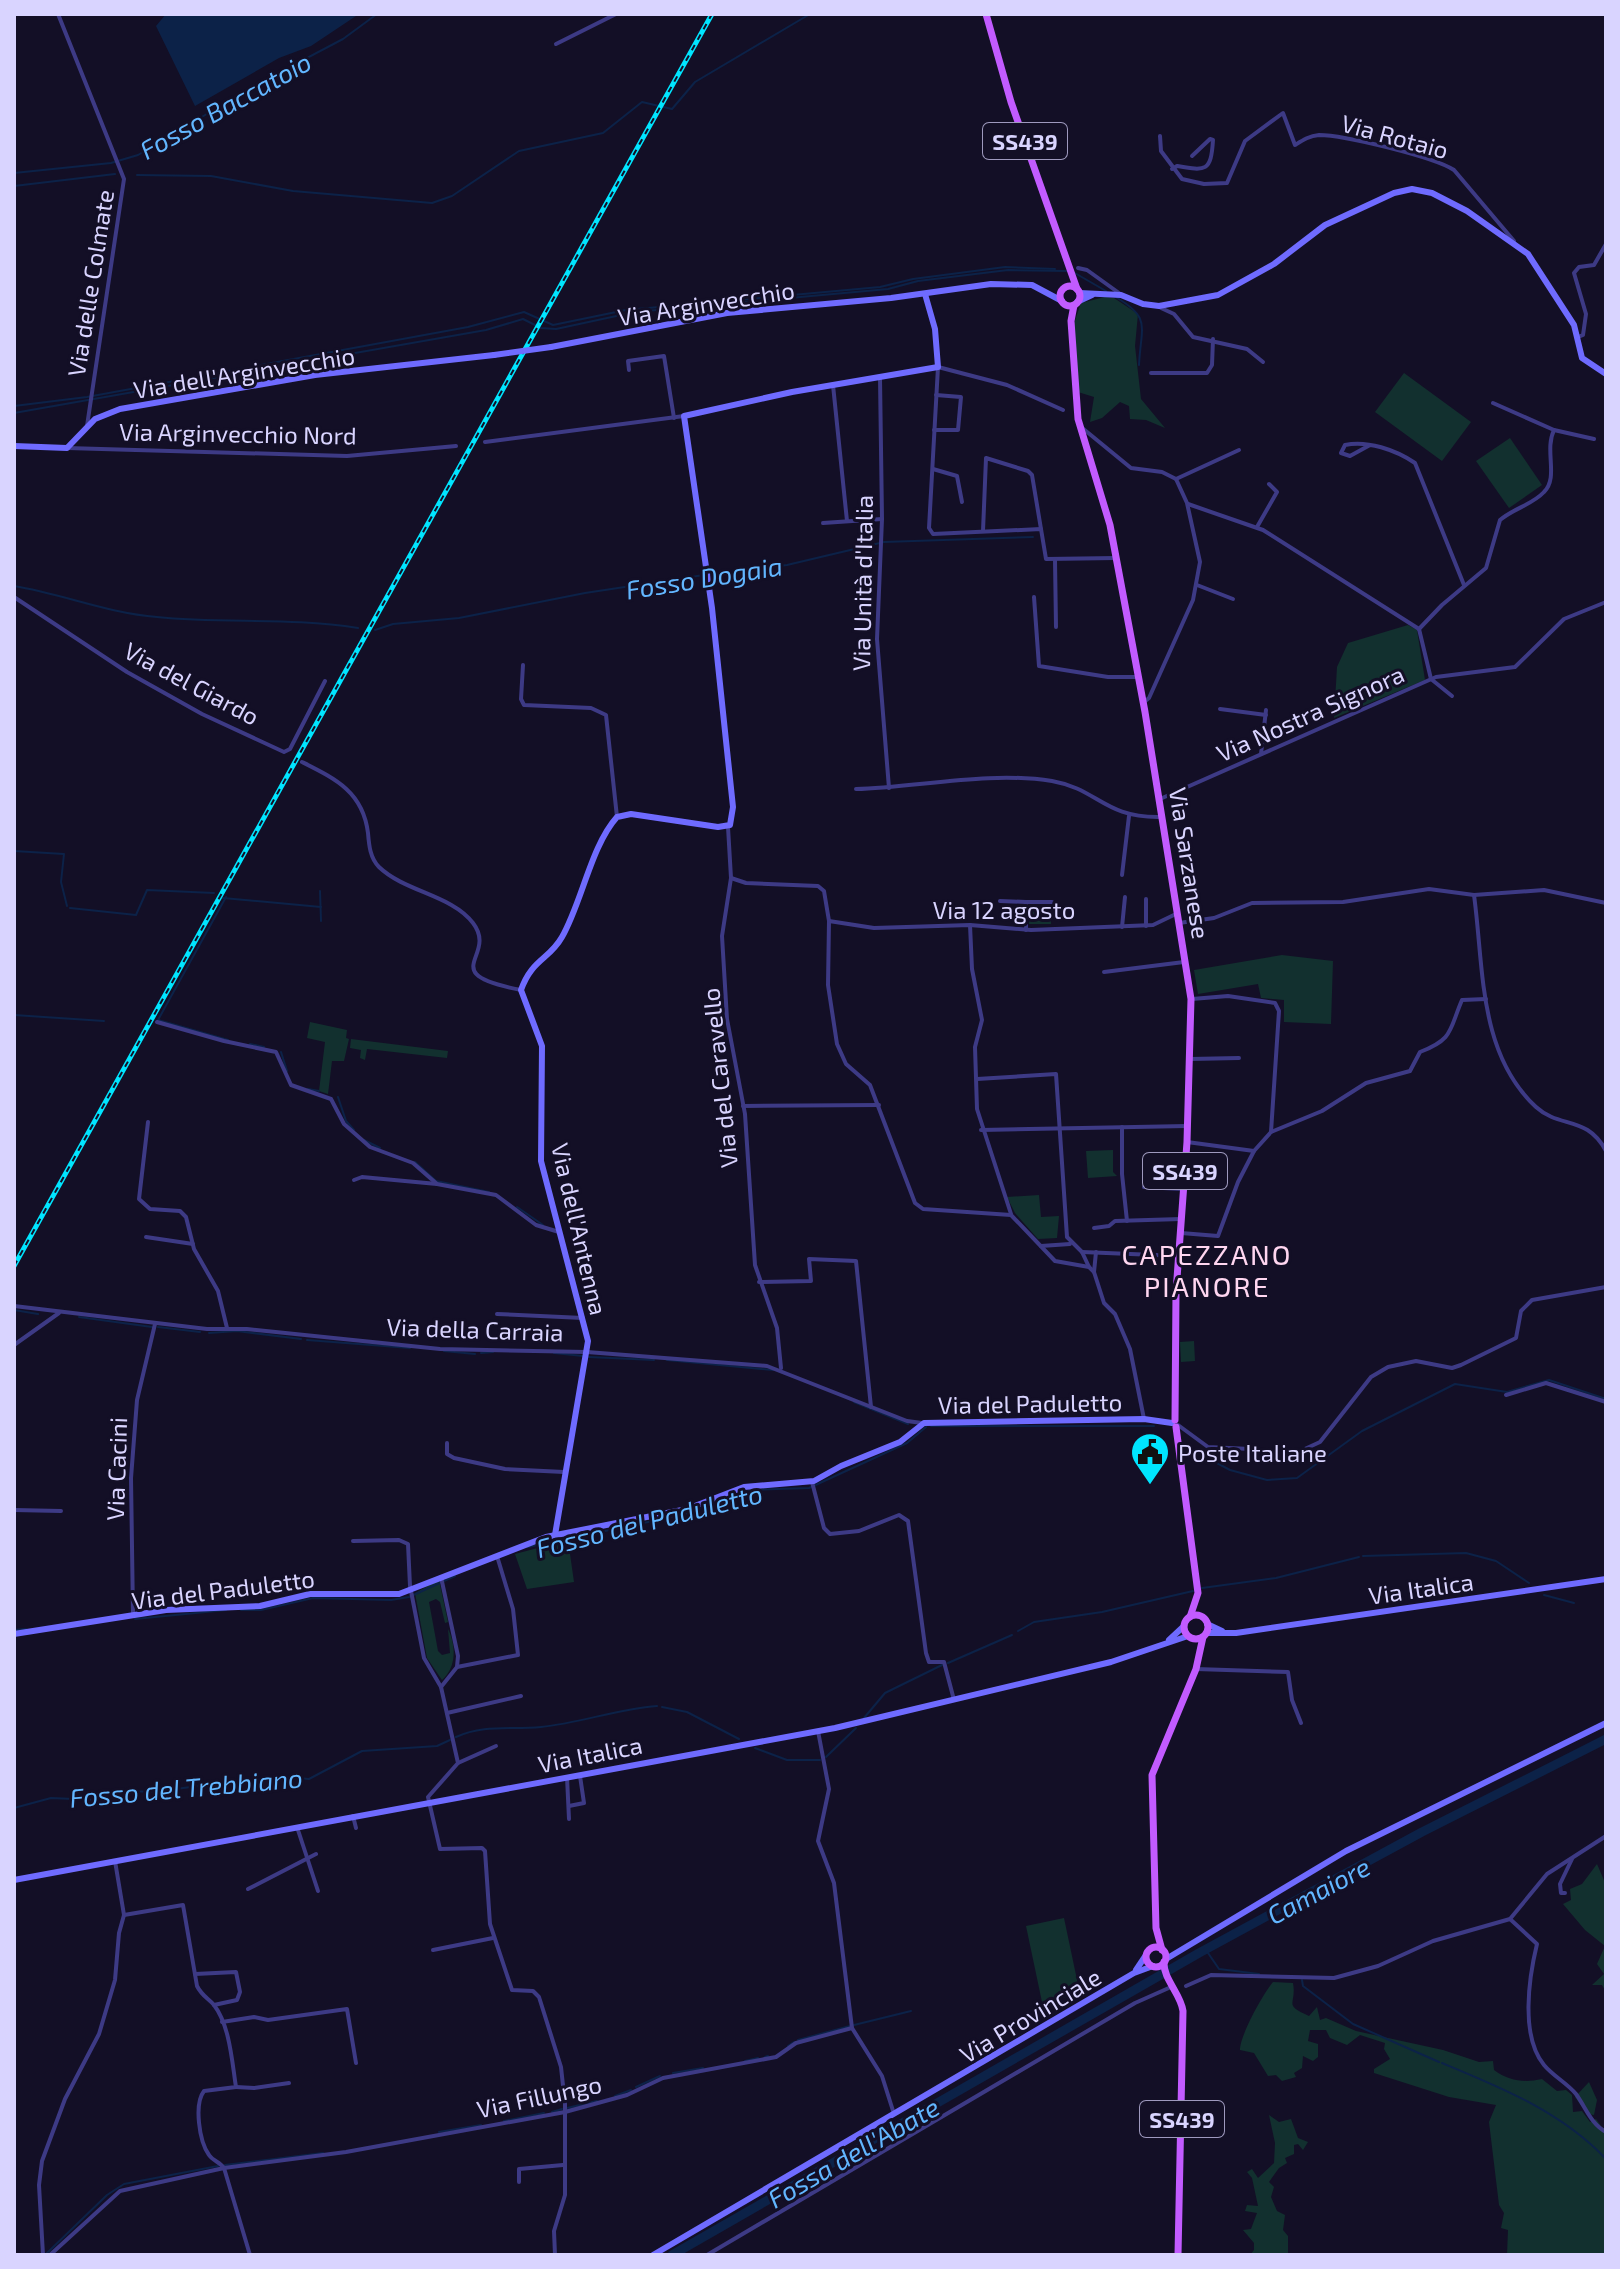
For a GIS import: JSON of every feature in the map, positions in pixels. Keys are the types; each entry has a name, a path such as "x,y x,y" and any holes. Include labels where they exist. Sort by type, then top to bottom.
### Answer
{"main road":[{"name":"SS439","path":"986,14 1078,291 1070,303"},
{"name":"Via Rotaio","path":"1078,291 1118,294 1159,306 1223,293 1274,264 1325,225 1394,193 1412,189 1432,193 1467,211 1517,249"},
{"path":"1517,249 1528,254 1539,269 1578,337 1582,358 1606,374"},
{"name":"SS439","path":"1069,270 1064,289 1070,303"},
{"name":"Via Arginvecchio","path":"494,355 727,313 1015,283 1047,291"},
{"path":"1047,291 1078,291"},
{"path":"1047,291 1070,303 1093,294"},
{"path":"521,990 531,966 562,938 605,837 617,817 631,814 728,827 733,807 707,575 684,416 938,367 935,329 925,294"},
{"name":"Via Sarzanese","path":"1070,303 1080,426 1116,558 1160,799 1191,999 1175,1424 1198,1598"},
{"name":"Via dell'Arginvecchio","path":"67,448 103,414 120,409 249,386 494,355"},
{"path":"14,446 67,448"},
{"name":"Via dell'Antenna","path":"521,990 542,1046 541,1161 583,1318 587,1352 555,1535"},
{"name":"Via del Paduletto","path":"14,1634 166,1610 260,1606 310,1594 382,1596 412,1590 555,1535 687,1509 744,1487 813,1485 900,1442 924,1423 1144,1419 1175,1424"},
{"name":"Via Italica","path":"1206,1631 1242,1632 1606,1579"},
{"name":"SS439","path":"1198,1598 1201,1617"},
{"path":"1198,1598 1184,1626 1201,1654"},
{"path":"1190,1617 1201,1617 1206,1631 1190,1637"},
{"name":"Via Italica","path":"1167,1643 1184,1626"},
{"name":"SS439","path":"1178,2255 1184,2017 1161,1961 1156,1928 1152,1775 1196,1669 1206,1631"},
{"name":"Via Italica","path":"14,1880 818,1731 955,1702 1111,1662 1190,1637"},
{"name":"Via Provinciale","path":"653,2255 1346,1851 1606,1723"},
{"path":"1148,1952 1156,1928"},
{"path":"1148,1952 1161,1961"},
{"path":"1148,1952 1161,1961"},
{"name":"Via Provinciale","path":"1134,1973 1148,1952"}],"street":[{"name":"Via delle Colmate","path":"58,14 124,182 87,426"},
{"path":"556,44 616,14"},
{"name":"Via Rotaio","path":"1172,169 1182,179 1204,184 1227,183 1245,141 1283,113 1295,145 1320,135 1391,148 1444,163 1454,170 1518,244 1517,249"},
{"path":"1160,136 1161,151 1172,169 1177,166 1199,170 1206,167 1212,157 1213,140 1192,156"},
{"path":"1578,337 1583,335 1586,314 1574,273 1579,267 1594,265 1606,244"},
{"name":"Via Rotaio","path":"1078,268 1087,270 1118,294"},
{"name":"Via Rotaio","path":"1159,306 1174,314 1193,337 1247,349 1263,362"},
{"path":"1151,373 1207,373 1212,365 1213,339"},
{"path":"629,370 628,361 664,356 674,418"},
{"path":"1041,529 930,531 938,367 1007,385 1063,410"},
{"name":"Via Unità d'Italia","path":"880,378 882,519 878,677 889,788"},
{"path":"833,385 847,521"},
{"path":"933,430 958,430 961,397 936,395"},
{"path":"1493,403 1554,430 1594,439"},
{"path":"485,442 684,416"},
{"path":"1080,426 1131,468 1162,472 1176,479 1187,503 1200,554 1197,585 1149,698 1143,703"},
{"path":"1419,629 1486,568 1500,520 1543,494 1550,485 1552,473 1548,442 1554,430"},
{"path":"1370,445 1350,456 1341,453 1345,445 1359,442 1370,445 1415,463 1464,585"},
{"name":"Via Arginvecchio Nord","path":"67,448 347,456 456,446"},
{"path":"1176,479 1239,450"},
{"path":"983,532 986,458 1032,475 1044,558 1116,558"},
{"path":"933,469 957,476 962,502"},
{"path":"1257,527 1277,492 1269,484"},
{"path":"1187,503 1257,527 1419,629 1431,679 1452,696"},
{"path":"823,523 882,519"},
{"path":"1055,560 1056,627"},
{"path":"1197,585 1233,599"},
{"name":"Via del Giardo","path":"14,597 127,672 202,714 284,752 290,749 325,681"},
{"path":"1034,597 1039,666 1108,677 1138,677"},
{"name":"Via Nostra Signora","path":"1160,799 1442,674 1499,672 1515,667 1564,619 1606,602"},
{"path":"523,665 521,699 524,705 591,708 606,715 617,817"},
{"path":"1220,709 1266,712 1261,754"},
{"path":"302,762 354,793 363,810 371,852 382,869 459,911 474,924 478,942 472,966 475,976 483,982 521,990"},
{"path":"856,789 1033,779 1078,788 1105,806 1129,816 1162,817"},
{"path":"1122,875 1129,816"},
{"name":"Via del Caravello","path":"728,827 731,878 722,936 727,1019 743,1106 755,1265 777,1328 781,1368"},
{"path":"731,878 746,883 818,886 826,897 829,921 827,966 837,1044 846,1064 868,1082 915,1203 923,1209 1011,1215"},
{"path":"1179,923 1214,918 1252,903 1343,902 1429,889 1474,895 1544,890 1606,903"},
{"path":"1474,895 1489,1026 1512,1081 1544,1113 1586,1127 1606,1151"},
{"path":"1122,927 1125,897"},
{"path":"1000,901 1052,902"},
{"path":"1144,901 1146,926"},
{"path":"1026,902 1026,930"},
{"name":"Via 12 agosto","path":"829,921 874,928 970,925 1026,930 1146,926 1178,913"},
{"path":"970,925 972,969 982,1011 975,1047 977,1109 981,1130 1011,1215 1055,1261 1089,1267"},
{"path":"1104,972 1186,961"},
{"path":"1191,999 1228,996 1278,1005 1271,1132"},
{"path":"1181,1233 1218,1236 1254,1151 1271,1132 1322,1111 1366,1083 1410,1071 1420,1052 1435,1047 1450,1034 1462,1000 1486,999"},
{"path":"157,1022 276,1052 291,1085 331,1099 344,1124 361,1141 413,1163 437,1184"},
{"path":"1190,1059 1239,1058"},
{"path":"977,1079 1056,1074 1065,1223 1071,1244 1082,1252 1094,1272"},
{"path":"743,1106 879,1105"},
{"path":"148,1122 139,1199 150,1209 183,1213 193,1244 211,1272 227,1328"},
{"path":"981,1130 1188,1126"},
{"path":"1122,1127 1122,1174 1127,1221"},
{"path":"1187,1142 1254,1151"},
{"path":"354,1180 362,1177 437,1184 496,1195 536,1225 559,1232"},
{"path":"1144,1187 1183,1189"},
{"path":"1094,1228 1127,1221 1182,1219"},
{"path":"146,1237 193,1244"},
{"path":"180,1249 181,1241"},
{"path":"1041,1246 1071,1244"},
{"path":"1082,1252 1179,1256"},
{"path":"1096,1252 1094,1272 1104,1303 1118,1320 1130,1349 1144,1419"},
{"path":"759,1282 811,1281 809,1259 856,1261 871,1407"},
{"path":"1175,1424 1208,1447 1250,1449 1280,1456 1302,1451 1330,1431 1376,1374 1409,1362 1452,1368 1461,1365 1516,1338 1521,1311 1532,1300 1606,1287"},
{"name":"Via della Carraia","path":"14,1306 56,1315 440,1349 587,1352 781,1368 907,1421 924,1423"},
{"path":"497,1314 583,1318"},
{"path":"14,1345 56,1315"},
{"name":"Via Cacini","path":"133,1617 131,1478 137,1400 155,1324"},
{"path":"1506,1395 1546,1383 1606,1402"},
{"path":"447,1443 447,1454 454,1458 505,1469 564,1472"},
{"path":"813,1485 824,1528 830,1534 859,1531 899,1515 908,1521 926,1653 929,1662 945,1664 955,1702"},
{"path":"14,1510 61,1511"},
{"path":"353,1541 406,1541 424,1658 441,1687 458,1763"},
{"path":"457,1667 518,1655 513,1609 496,1556"},
{"path":"441,1687 457,1667 458,1656 442,1581"},
{"path":"1196,1669 1288,1672 1292,1700 1301,1723"},
{"path":"447,1713 521,1696"},
{"path":"818,1731 829,1789 818,1841 834,1883 852,2028 882,2076 889,2107 895,2115"},
{"path":"496,1746 458,1763 434,1787 429,1802 440,1849 482,1848 488,1856 493,1938 510,1989 533,1991 539,1997 561,2067 565,2112 565,2195 554,2231 555,2255"},
{"path":"569,1806 584,1803 580,1774"},
{"path":"567,1777 569,1819"},
{"path":"353,1816 356,1828"},
{"path":"297,1827 318,1891"},
{"path":"707,2255 1135,2003 1211,1975 1306,1980 1334,1978 1378,1966 1433,1941 1510,1919 1547,1874 1606,1836"},
{"path":"248,1889 316,1854"},
{"path":"1565,1893 1559,1889 1572,1857"},
{"path":"43,2255 39,2207 42,2161 65,2099 99,2034 115,1980 124,1915 115,1861"},
{"path":"124,1915 183,1905 195,1974 203,1997 214,2005 222,2022 236,2087"},
{"path":"1510,1919 1537,1944 1527,1989 1531,2026 1542,2063 1575,2092 1596,2127 1606,2132"},
{"path":"433,1950 493,1938"},
{"path":"195,1974 236,1972 240,1992 237,2000 214,2005"},
{"path":"222,2022 254,2017 268,2020 347,2009 356,2063"},
{"name":"Via Fillungo","path":"50,2255 120,2191 224,2168 346,2152 565,2112 627,2095 663,2078 776,2057 796,2043 852,2028"},
{"path":"250,2255 224,2168 211,2159 202,2138 200,2097 204,2091 289,2083"},
{"path":"519,2182 519,2169 563,2165"}],"green space":[{"path":"1114,298 1138,314 1135,346 1141,399 1165,428 1146,420 1130,419 1129,406 1120,402 1102,418 1090,422 1094,397 1078,392 1073,326 1081,303"},
{"path":"1404,373 1471,422 1442,461 1375,412"},
{"path":"1510,438 1542,485 1509,508 1476,461"},
{"path":"1408,625 1417,630 1425,680 1334,718 1337,667 1348,643"},
{"path":"1050,904 1051,924 1029,924 1030,908 1049,909"},
{"path":"1282,955 1333,961 1331,1024 1284,1022 1284,1000 1261,998 1258,984 1198,994 1194,970"},
{"path":"310,1022 347,1030 346,1038 349,1039 344,1061 332,1061 328,1094 319,1091 325,1042 307,1038"},
{"path":"351,1039 448,1051 447,1058 367,1049 365,1060 360,1058 361,1050 350,1048"},
{"path":"1113,1150 1113,1172 1117,1176 1088,1178 1086,1151"},
{"path":"1039,1195 1041,1217 1059,1216 1057,1238 1038,1239 1015,1213 1007,1197"},
{"path":"1194,1341 1195,1361 1181,1362 1180,1342"},
{"path":"568,1540 574,1582 527,1589 515,1554"},
{"path":"439,1580 448,1622 445,1623 440,1602 436,1599 429,1602 438,1651 442,1655 450,1653 448,1629 454,1649 453,1662 442,1680 427,1658 415,1593"},
{"path":"1597,1864 1606,1885 1606,1992 1602,1985 1592,1985 1604,1974 1597,1964 1605,1946 1585,1930 1563,1904 1571,1900 1570,1889 1582,1884"},
{"path":"1064,1918 1080,1994 1042,2002 1026,1926"},
{"path":"1273,1982 1293,1983 1293,2006 1309,2016 1317,2007 1320,2020 1326,2018 1356,2031 1443,2050 1479,2062 1493,2061 1494,2070 1505,2077 1523,2081 1542,2079 1557,2091 1566,2090 1572,2095 1573,2112 1582,2111 1590,2122 1596,2119 1606,2133 1606,2255 1507,2255 1508,2230 1501,2228 1504,2213 1499,2205 1489,2122 1496,2105 1449,2097 1374,2073 1374,2069 1390,2059 1384,2049 1385,2043 1360,2035 1347,2045 1330,2038 1326,2030 1310,2030 1308,2041 1318,2044 1318,2057 1313,2061 1303,2056 1302,2068 1294,2073 1296,2077 1282,2081 1276,2075 1268,2076 1254,2053 1240,2050 1248,2025"},
{"path":"1589,2082 1597,2100 1594,2115 1587,2114 1575,2097"},
{"path":"1269,2115 1279,2122 1291,2119 1298,2138 1308,2142 1303,2150 1298,2144 1294,2145 1294,2154 1285,2158 1287,2163 1269,2182 1274,2187 1271,2197 1277,2211 1285,2215 1283,2230 1288,2236 1288,2255 1250,2255 1254,2243 1243,2230 1251,2229 1257,2213 1245,2211 1247,2205 1258,2206 1252,2178 1247,2172 1252,2169 1258,2178 1274,2163 1275,2143"}],"water":[{"path":"166,14 359,14 311,46 279,58 195,106 156,26"}],"waterway":[{"name":"Fosso Baccatoio","path":"14,173 111,163 138,155 252,87 343,39 377,14"},
{"path":"137,175 211,176 293,191 432,203 452,196 519,151 603,133 642,102 672,109 695,82 810,14"},
{"path":"14,186 115,174"},
{"path":"14,406 87,397 468,327 524,312 553,325 626,310 880,287 913,279 1005,267 1055,269"},
{"path":"14,413 486,330 523,319 541,328 556,329 635,312 888,289 918,281 1008,270 1067,271"},
{"path":"1073,272 1106,291"},
{"path":"1114,296 1134,310 1142,324 1139,365"},
{"name":"Fosso Dogaia","path":"710,574 787,565 884,542 1033,537"},
{"name":"Fosso Dogaia","path":"375,630 393,624 459,618 585,593 704,575"},
{"name":"Fosso Dogaia","path":"14,586 139,615 358,628"},
{"path":"14,851 64,854 61,882 67,906"},
{"path":"70,908 136,915 147,890 214,893"},
{"path":"320,891 321,921"},
{"path":"226,897 158,1020 228,1040"},
{"path":"223,898 321,907"},
{"path":"14,1015 104,1021"},
{"path":"250,1044 264,1047"},
{"path":"281,1052 287,1071"},
{"path":"308,1089 319,1091"},
{"path":"338,1097 346,1121 354,1130"},
{"path":"364,1140 380,1148"},
{"path":"415,1162 436,1181 489,1192"},
{"path":"517,1207 543,1225"},
{"path":"14,1310 38,1314"},
{"path":"79,1317 152,1327"},
{"path":"158,1327 200,1332"},
{"path":"209,1333 237,1331 301,1339"},
{"path":"307,1340 410,1348"},
{"path":"444,1351 475,1354"},
{"path":"481,1353 493,1352"},
{"path":"554,1353 583,1356"},
{"path":"589,1357 654,1360"},
{"path":"667,1360 773,1370"},
{"path":"1213,1461 1230,1470 1267,1480 1297,1478 1362,1431 1455,1384 1507,1392 1549,1380 1606,1399"},
{"path":"854,1402 908,1424"},
{"name":"Fosso del Paduletto","path":"931,1426 1154,1426"},
{"name":"Fosso del Paduletto","path":"528,1547 682,1515 751,1490 809,1488 907,1443 926,1427"},
{"name":"Fosso del Trebbiano","path":"1363,1556 1466,1553 1496,1561 1529,1583"},
{"name":"Fosso del Trebbiano","path":"1202,1588 1276,1578 1359,1557"},
{"name":"Fosso del Paduletto","path":"241,1610 261,1610 313,1598 391,1600 409,1597 455,1576"},
{"name":"Fosso del Trebbiano","path":"1018,1631 1034,1622 1102,1612 1193,1591"},
{"name":"Fosso del Trebbiano","path":"1544,1595 1574,1603"},
{"name":"Fosso del Paduletto","path":"135,1619 226,1610"},
{"name":"Fosso del Paduletto","path":"14,1630 26,1629"},
{"name":"Fosso del Trebbiano","path":"948,1663 1012,1635"},
{"name":"Fosso del Trebbiano","path":"864,1718 885,1693 942,1665"},
{"name":"Fosso del Trebbiano","path":"456,1737 487,1729 556,1725 657,1706"},
{"name":"Fosso del Trebbiano","path":"662,1707 687,1712 739,1739"},
{"name":"Fosso del Trebbiano","path":"826,1757 856,1728"},
{"name":"Camaiore","path":"672,2255 1199,1953 1422,1832 1606,1739"},
{"name":"Fosso del Trebbiano","path":"14,1808 51,1798 97,1800 130,1791 153,1792 274,1776 309,1779 362,1751 437,1746 450,1740"},
{"name":"Fosso del Trebbiano","path":"755,1748 787,1760 820,1760"},
{"path":"1206,1950 1219,1969 1259,1974"},
{"path":"1302,1980 1303,1986 1353,2024 1439,2062"},
{"path":"854,2025 911,2011"},
{"path":"798,2040 850,2026"},
{"path":"788,2046 794,2042"},
{"path":"745,2061 758,2058"},
{"path":"1442,2063 1550,2114 1589,2142 1606,2159"},
{"path":"673,2073 703,2068"},
{"path":"636,2087 660,2076"},
{"path":"615,2096 631,2090"},
{"path":"567,2108 597,2101"},
{"path":"552,2112 562,2109"},
{"path":"504,2121 544,2113"},
{"path":"439,2132 481,2125"},
{"path":"225,2165 323,2153"},
{"path":"46,2254 107,2195 124,2184 218,2166"}],"railway":[{"path":"14,1266 712,14"}],"place":[{"name":"Poste Italiane","path":"1150,1486"}],"district":[{"name":"CAPEZZANO PIANORE","path":"1207,1270"}],"water label":[{"name":"Fossa dell'Abate","path":"853,2152"}]}
